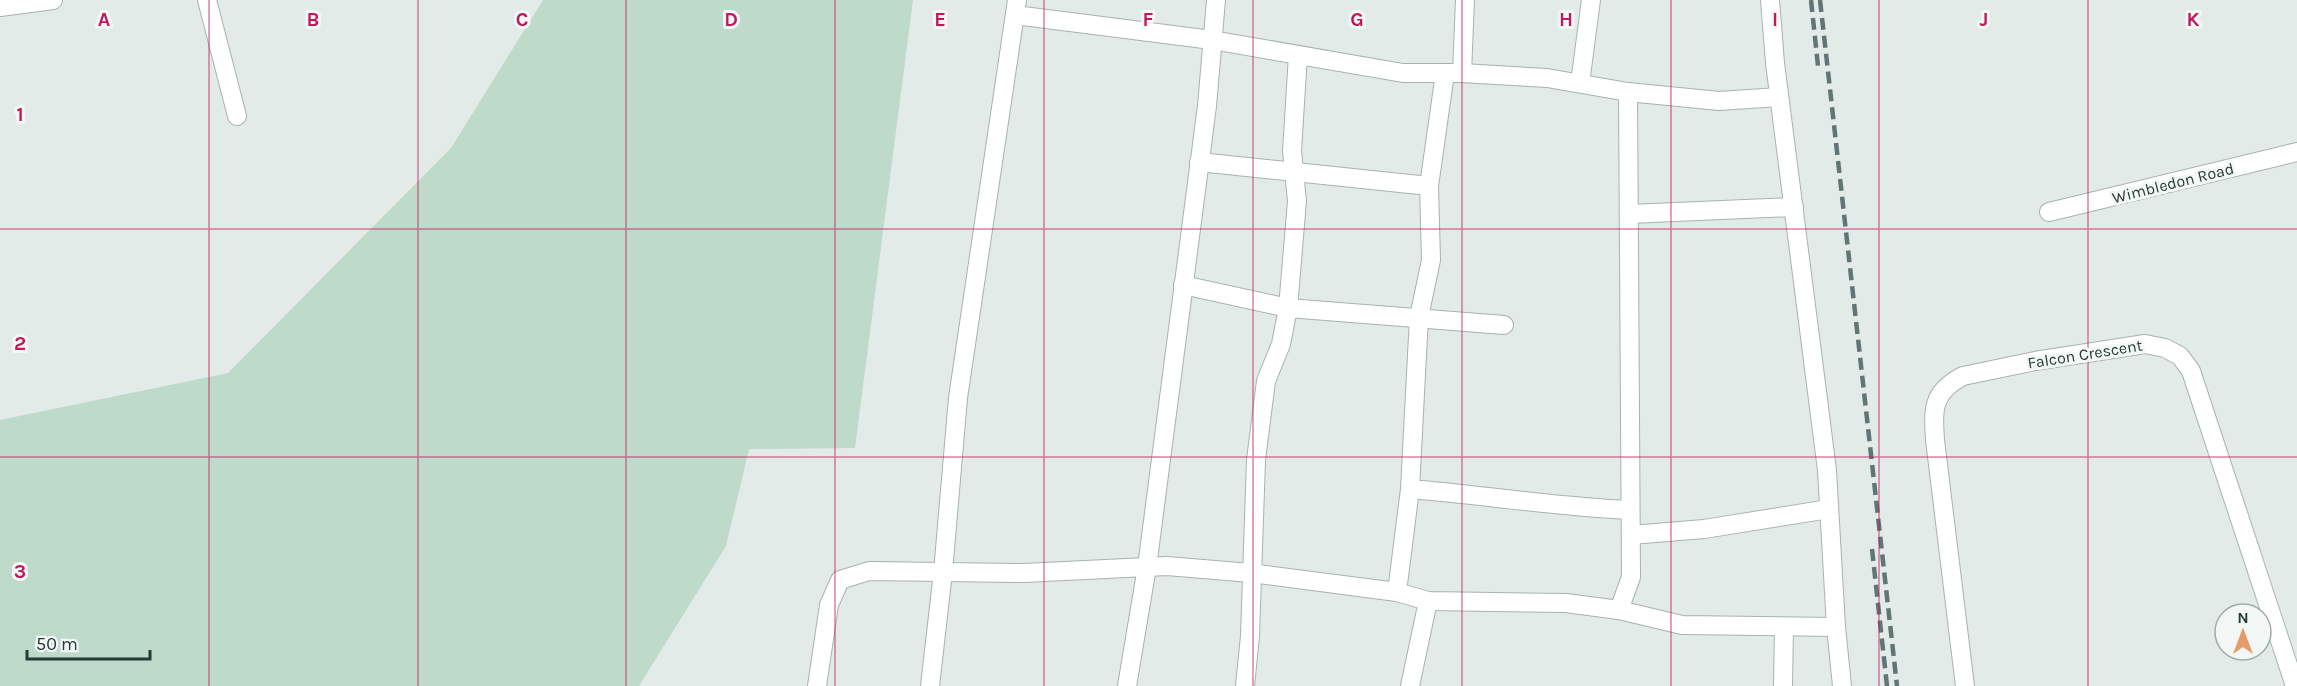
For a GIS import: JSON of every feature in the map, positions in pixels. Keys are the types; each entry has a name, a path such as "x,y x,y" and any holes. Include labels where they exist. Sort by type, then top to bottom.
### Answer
{"street":[{"path":"0,7 53,0"},
{"path":"207,0 237,116"},
{"path":"1127,686 1147,567 1199,162 1216,0"},
{"path":"1397,592 1410,489 1419,317 1431,260 1429,186 1454,73 1465,0"},
{"path":"1580,83 1591,0"},
{"path":"1770,0 1779,97 1827,470 1836,627 1842,686"},
{"path":"930,686 943,572 958,398 1016,7 1403,73 1546,78 1628,92 1719,101 1779,97"},
{"path":"1245,686 1250,636 1256,460 1266,381 1281,344 1288,308 1297,201 1292,151 1298,55"},
{"path":"1619,610 1631,578 1628,92"},
{"name":"Wimbledon Road","path":"2049,212 2297,152"},
{"path":"1199,162 1429,186"},
{"path":"1629,214 1794,207"},
{"path":"1183,285 1288,308 1504,325"},
{"name":"Falcon Crescent","path":"1965,686 1935,440 1934,408 1937,399 1953,382 1963,376 2145,344 2165,348 2181,356 2191,371 2295,686"},
{"path":"1410,489 1483,495 1575,508 1630,510"},
{"path":"1630,536 1704,529 1829,509"},
{"path":"817,686 829,605 840,580 869,571 1024,573 1167,566 1251,573 1397,592 1428,601 1566,603 1619,610 1682,625 1836,627"},
{"path":"1410,686 1428,601"},
{"path":"1783,686 1784,627"}],"green space":[{"path":"543,0 913,0 855,448 749,449 726,546 639,686 0,686 0,420 228,373 451,148"}],"railway":[{"path":"1811,0 1818,66"},
{"path":"1820,0 1897,686"},
{"path":"1872,549 1887,686"}]}
